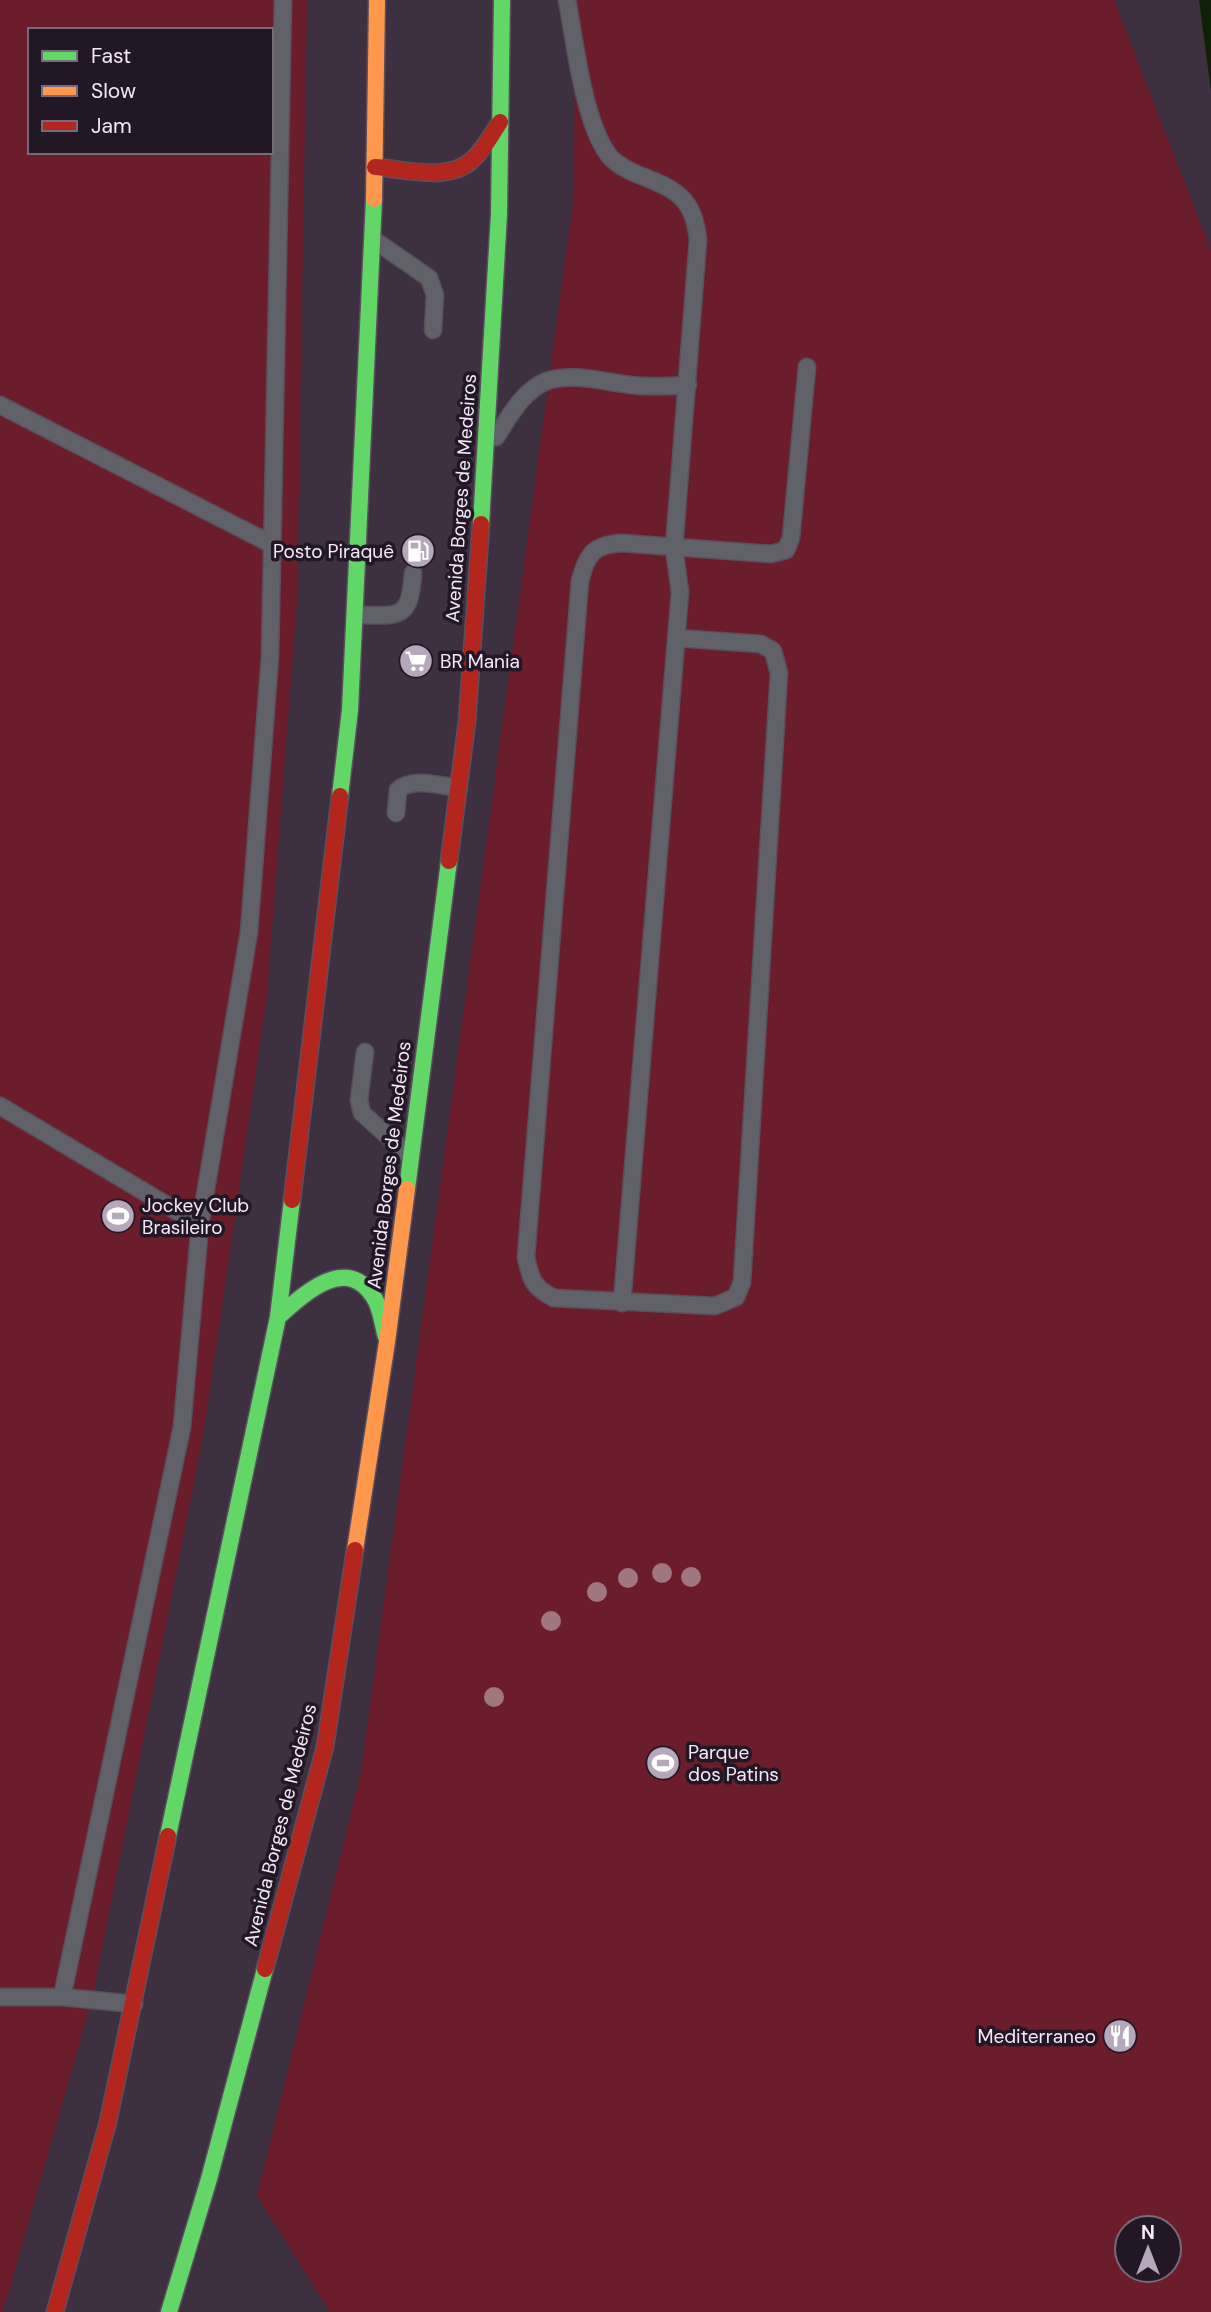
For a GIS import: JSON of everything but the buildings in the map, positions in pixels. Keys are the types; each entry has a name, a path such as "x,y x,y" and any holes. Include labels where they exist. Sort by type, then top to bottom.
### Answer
{"highway":[{"path":"55,2312 108,2122 278,1317 350,710 372,239 377,0"},
{"name":"Avenida Borges de Medeiros","path":"169,2312 209,2179 325,1747 387,1342 467,722 486,454 499,214 502,0"},
{"path":"374,167 453,170 466,165 482,150 499,122"},
{"path":"278,1317 319,1284 341,1276 359,1280 374,1296 387,1342"}],"lane":[{"path":"62,1997 182,1427 200,1225 249,932 270,657 283,0"},
{"path":"567,0 590,113 600,140 612,159 626,170 672,188 687,204 696,221 698,240 674,548 680,592 622,1303"},
{"path":"372,239 429,278 435,295 433,330"},
{"path":"676,638 761,644 772,651 779,673 742,1282 736,1297 715,1306 554,1298 538,1290 531,1278 526,1257 580,581 584,563 594,551 605,544 771,554 786,550 791,538 807,367"},
{"path":"486,454 513,410 529,392 546,382 568,378 643,386 688,385"},
{"path":"0,405 273,545"},
{"path":"355,615 395,615 407,607 412,598 413,573"},
{"path":"396,813 398,790 404,785 413,782 459,788"},
{"path":"365,1052 359,1100 362,1113 412,1157"},
{"path":"0,1106 200,1225"},
{"path":"0,1997 62,1997 134,2004"}],"shaded area":[{"name":"Jockey Club Brasileiro","path":"0,0 307,0 297,601 267,995 203,1437 92,1999 3,2312 0,2312"},
{"name":"Parque dos Patins","path":"575,0 1114,0 1211,251 1211,2312 330,2312 257,2196 361,1772 574,194"},
{"path":"1199,0 1211,0 1211,91"}],"traffic: fast":[{"path":"481,524 499,214 502,0"},
{"path":"340,796 350,710 374,199"},
{"path":"407,1189 449,861"},
{"path":"168,1836 278,1317 292,1200"},
{"path":"278,1317 324,1282 350,1278 362,1284 376,1300 386,1337"},
{"path":"169,2312 209,2179 265,1969"}],"traffic: slow":[{"path":"374,199 377,0"},
{"path":"355,1550 407,1189"}],"traffic: jam":[{"path":"375,167 424,173 450,171 471,161 500,122"},
{"path":"449,861 467,722 481,524"},
{"path":"292,1200 340,796"},
{"path":"265,1969 325,1747 355,1550"},
{"path":"55,2312 108,2122 168,1836"}],"place":[{"name":"Posto Piraquê","path":"418,551"},
{"name":"BR Mania","path":"416,661"},
{"name":"Jockey Club Brasileiro","path":"118,1216"},
{"name":"Parque dos Patins","path":"663,1763"},
{"name":"Mediterraneo","path":"1120,2036"}]}
